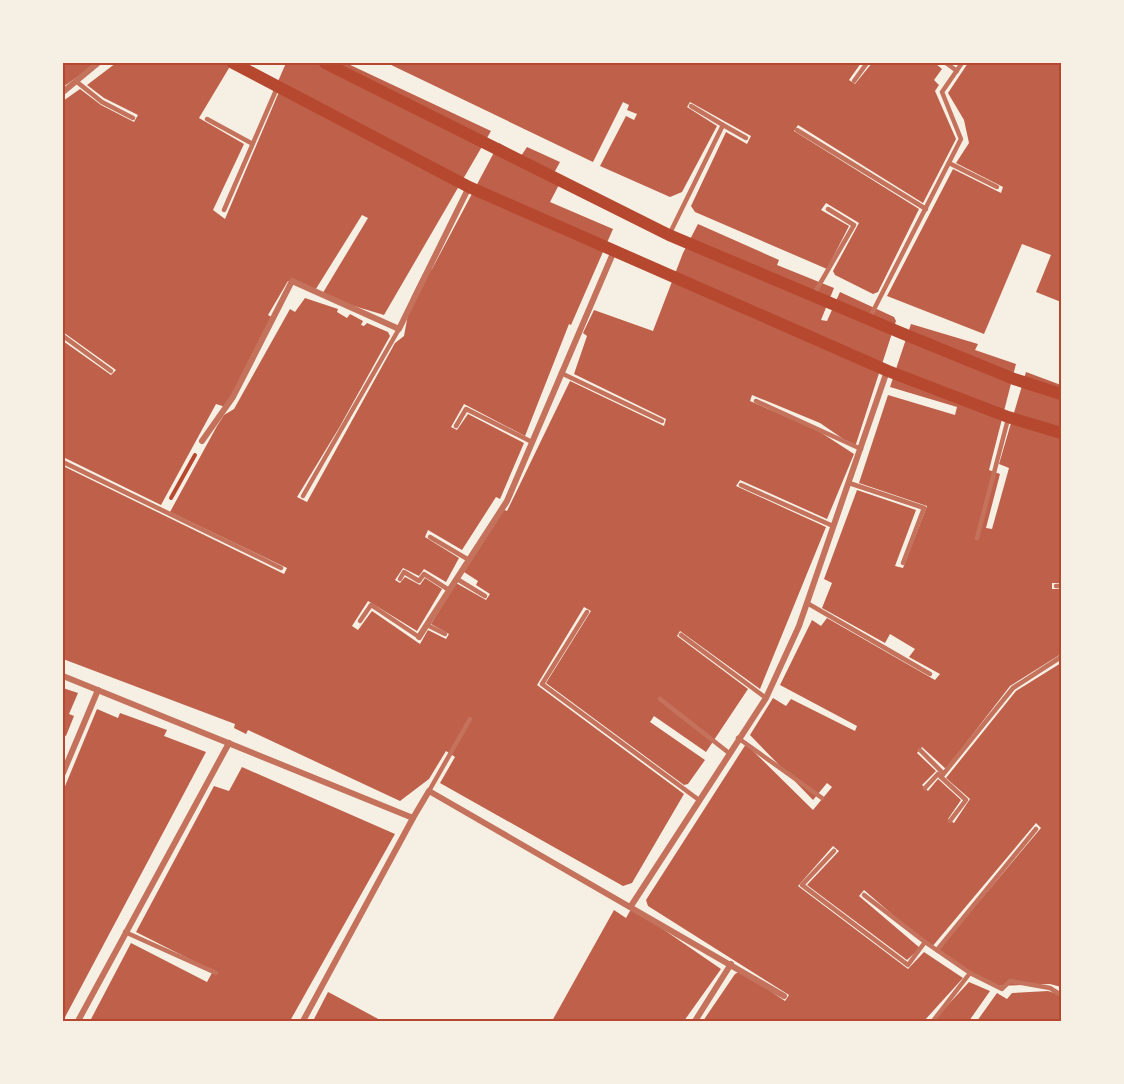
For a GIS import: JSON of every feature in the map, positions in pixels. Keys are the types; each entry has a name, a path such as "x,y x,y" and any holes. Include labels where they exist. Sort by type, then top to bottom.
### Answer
{"main road":[{"path":"233,63 469,187 888,371 1008,417 1061,433"},
{"path":"325,63 669,235 1014,379 1061,394"}],"street":[{"path":"63,92 98,63"},
{"path":"202,441 220,412 233,397 292,280 399,329 469,187"},
{"path":"419,637 507,501 614,250"},
{"path":"631,906 766,698 799,626 888,371"},
{"path":"63,676 413,818"},
{"path":"63,773 98,690"},
{"path":"78,1021 229,743"},
{"path":"303,1021 429,791 784,996"},
{"path":"695,1021 731,964"}],"lane":[{"path":"854,81 867,63"},
{"path":"946,63 957,71"},
{"path":"869,320 962,139 942,92 962,63"},
{"path":"77,82 102,102 133,118"},
{"path":"224,210 251,143 278,86"},
{"path":"691,106 746,138"},
{"path":"207,119 251,143"},
{"path":"669,235 723,124"},
{"path":"797,130 926,209"},
{"path":"949,163 997,187"},
{"path":"813,296 854,225 828,209"},
{"path":"303,496 399,329"},
{"path":"63,336 111,371"},
{"path":"561,373 663,421"},
{"path":"756,401 861,449"},
{"path":"456,426 466,409 532,442"},
{"path":"977,538 1008,417"},
{"path":"63,462 281,568"},
{"path":"849,483 924,508 903,563"},
{"path":"741,485 833,526"},
{"path":"430,537 469,560"},
{"path":"400,579 404,573 419,581 424,574 449,590"},
{"path":"457,579 485,596"},
{"path":"807,603 930,674"},
{"path":"360,621 371,605 419,637"},
{"path":"587,612 542,684 699,800"},
{"path":"427,625 445,634"},
{"path":"681,635 766,698"},
{"path":"925,788 938,774 942,775 1013,688 1061,657"},
{"path":"660,699 729,753"},
{"path":"429,791 470,719"},
{"path":"738,738 822,798"},
{"path":"920,750 966,800 950,821"},
{"path":"937,950 1036,829"},
{"path":"834,851 802,885 908,965 925,942"},
{"path":"864,895 970,974 1002,989 1010,981 1050,988 1061,995"},
{"path":"125,932 216,973"},
{"path":"933,1021 970,974"}],"path":[{"path":"163,512 202,441"}],"building":[{"path":"63,63 97,63 63,87"},
{"path":"116,63 232,63 199,118 244,144 213,210 225,219 279,92 276,86 286,63 346,63 491,131 384,315 321,296 368,218 362,215 314,292 288,281 268,315 275,319 225,407 216,404 161,505 63,457 63,341 111,375 116,370 63,332 63,101 80,89 101,105 134,122 138,115 104,98 87,85"},
{"path":"387,63 861,63 849,80 855,84 872,63 935,63 942,69 934,80 939,85 935,91 956,139 923,203 798,125 794,131 919,209 878,292 873,294 835,275 833,271 859,223 826,203 821,210 849,226 827,269 695,212 691,206 726,132 747,144 751,136 690,102 687,107 717,126 682,192 670,197 600,166 626,116 634,120 637,114 627,110 629,105 623,102 593,162"},
{"path":"968,63 1061,63 1061,302 1036,292 1051,255 1022,244 984,334 887,296 953,169 1001,193 1003,187 956,163 969,143 964,120 948,93"},
{"path":"499,143 521,156 527,147 560,162 554,173 563,177 550,202 613,229 571,325 569,324 525,436 464,404 451,427 457,430 468,414 524,443 500,499 496,497 462,550 428,530 425,537 459,558 446,582 424,569 419,576 403,568 395,580 400,583 405,577 420,585 425,578 442,589 417,631 368,601 352,626 358,630 372,611 420,644 428,630 446,639 449,634 431,624 456,583 486,600 490,594 476,585 478,581 464,572 502,509 507,511 570,381 664,426 666,419 574,374 587,336 583,333 594,310 653,331 683,253 698,224 779,260 777,265 834,288 821,320 827,321 840,292 894,317 896,321 855,447 820,423 752,395 750,401 817,430 854,454 827,519 740,480 736,486 826,527 760,689 680,631 677,636 748,689 706,752 654,716 650,722 705,760 688,784 684,785 546,683 591,611 584,607 537,685 684,794 632,883 623,886 440,783 455,757 446,751 429,779 400,801 248,730 246,734 234,728 235,724 63,659 63,466 284,574 287,568 170,512 217,426 224,415 234,409 290,309 295,312 305,298 338,309 337,312 347,318 350,314 363,321 361,325 364,326 367,323 388,332 390,336 339,428 297,497 307,502 395,343 404,336 411,298 423,274 432,269"},
{"path":"911,324 978,344 975,350 1016,364 989,470 1000,474 986,528 992,529 1009,468 999,464 1026,372 1061,385 1061,583 1052,583 1052,589 1061,589 1061,654 1010,686 946,769 922,747 917,753 936,771 922,785 928,791 938,779 961,800 948,819 954,823 970,799 946,778 1016,691 1061,663 1061,987 1050,984 996,986 965,971 938,950 1041,828 1036,823 931,948 864,890 859,896 920,948 907,960 807,885 839,851 833,846 798,886 908,969 924,952 963,978 924,1021 703,1021 735,974 741,971 785,1001 789,995 648,906 646,900 746,744 813,810 832,787 827,783 813,800 750,735 773,698 786,706 791,699 855,731 857,726 780,685 812,620 821,626 827,618 935,680 940,674 909,657 915,649 890,634 885,643 822,608 832,583 824,579 857,490 916,510 895,566 903,568 927,506 859,483 888,395 955,415 957,407 890,387"},
{"path":"63,688 78,693 69,714 74,716 66,736 63,735"},
{"path":"97,709 118,718 120,713 167,730 164,736 206,752 63,1021 63,791"},
{"path":"242,767 395,834 290,1021 90,1021 131,943 207,982 213,971 136,932 214,786 229,791"},
{"path":"614,910 626,918 630,911 635,910 721,969 684,1021 552,1021"},
{"path":"969,982 990,991 969,1021 933,1021"},
{"path":"1048,991 1061,995 1061,1021 977,1021 997,993 1007,999 1012,993"},
{"path":"328,992 332,994 382,1021 313,1021"}]}
